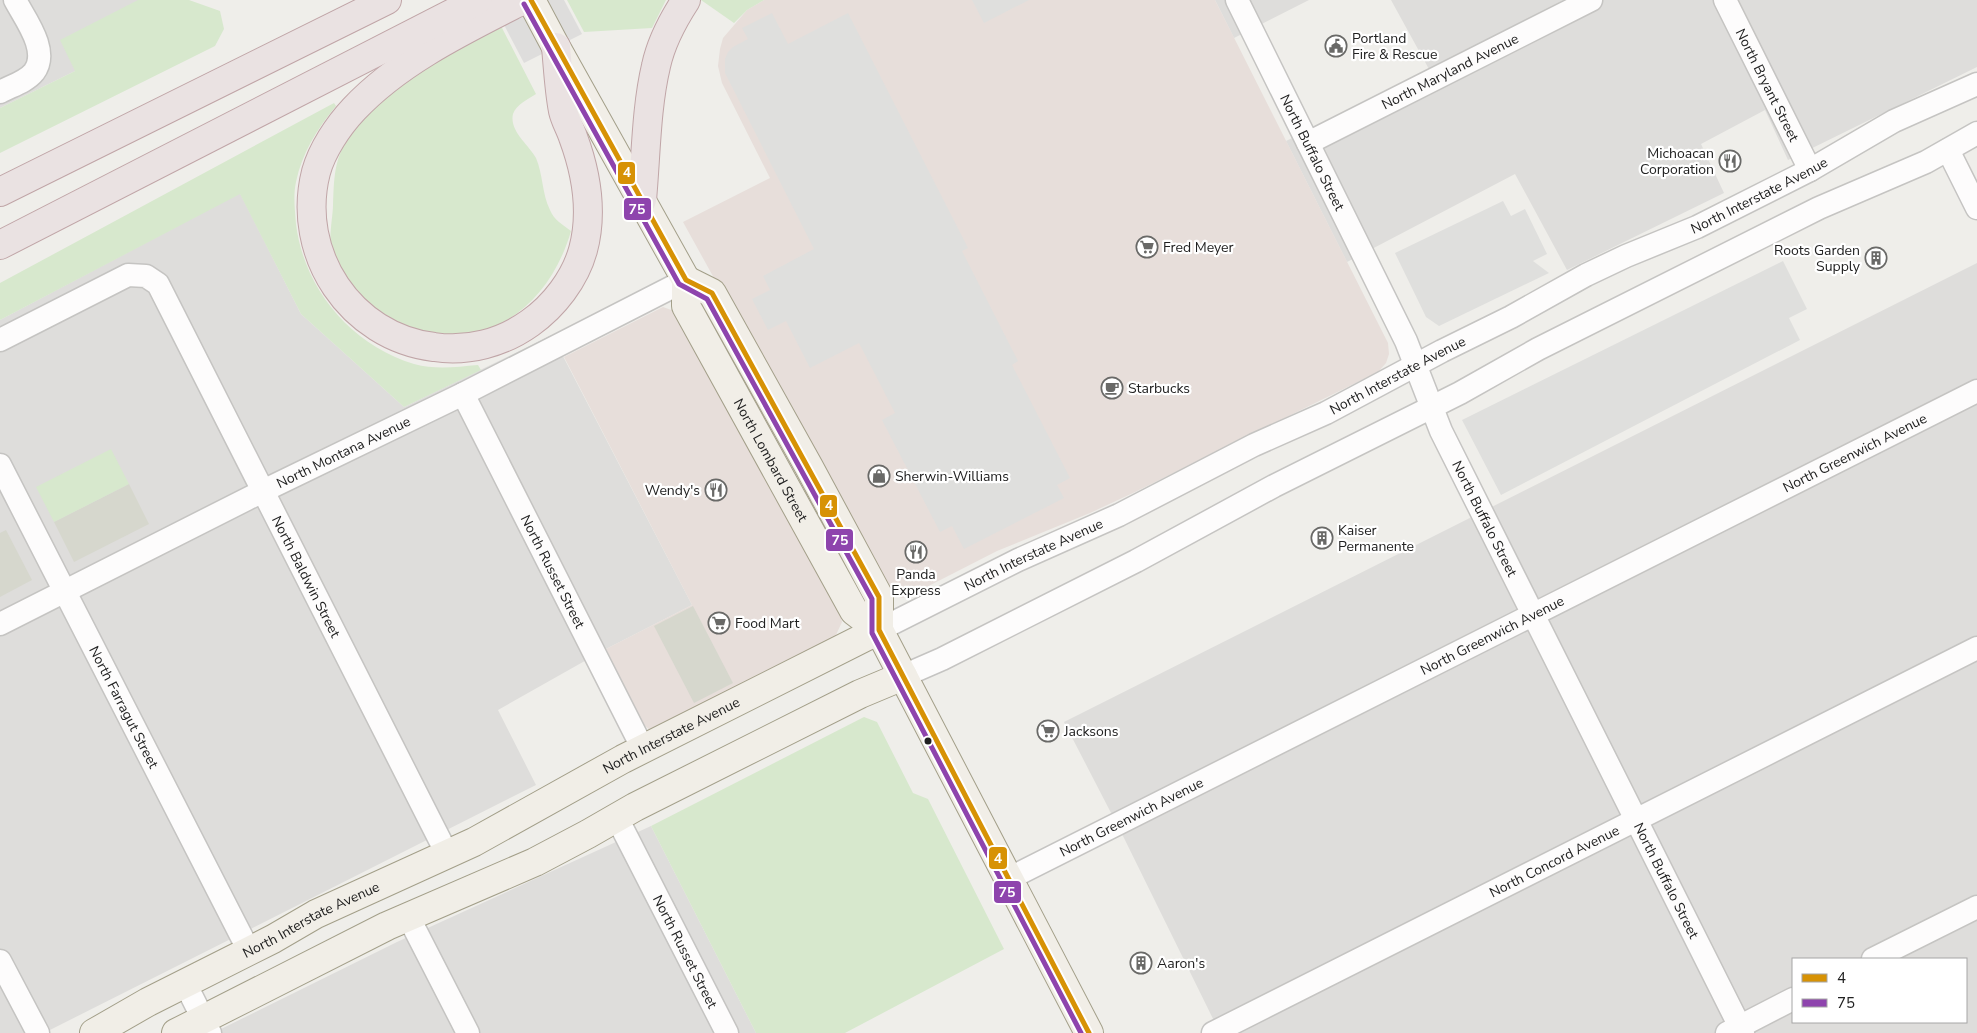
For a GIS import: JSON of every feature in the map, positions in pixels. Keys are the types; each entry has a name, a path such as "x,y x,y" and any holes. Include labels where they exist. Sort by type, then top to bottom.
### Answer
{"highway":[{"path":"0,192 387,0"},
{"path":"0,245 478,0"},
{"path":"523,0 438,46 372,90 352,112 325,150 316,171 312,213 314,235 320,259 338,292 357,312 377,328 396,338 420,346 446,349 485,345 523,328 541,315 556,300 569,281 582,252 585,238 588,218 587,192 578,151 563,113 556,47"},
{"path":"642,200 652,88 656,65 665,38 686,0"}],"main road":[{"name":"North Lombard Street","path":"531,0 686,280 686,306 690,314 854,611 879,630 1008,880 1090,1033"},
{"name":"North Interstate Avenue","path":"94,1033 316,914 508,825 643,749 879,630"},
{"path":"176,1033 206,1026 408,916 535,862 860,694 903,676"}],"street":[{"path":"0,92 25,79 34,72 38,64 39,52 35,39 15,0"},
{"name":"North Buffalo Street","path":"1237,0 1406,341 1440,431 1635,820 1736,1031"},
{"name":"North Maryland Avenue","path":"1308,143 1591,0"},
{"name":"North Bryant Street","path":"1724,0 1810,170"},
{"name":"North Interstate Avenue","path":"879,630 1018,560 1119,515 1254,444 1319,417 1511,317 1586,275 1626,256 1697,227 1810,170 1894,121 1977,84"},
{"path":"903,676 942,659 1136,561 1274,486 1431,407 1538,349 1781,228 1948,150 1977,133"},
{"path":"1948,150 1977,208"},
{"name":"North Baldwin Street","path":"0,340 128,276 146,276 158,284 447,854"},
{"name":"North Montana Avenue","path":"0,624 264,491 463,394 686,280"},
{"name":"North Greenwich Avenue","path":"1008,880 1977,391"},
{"name":"North Russet Street","path":"463,394 643,749"},
{"name":"North Farragut Street","path":"0,465 249,951"},
{"name":"North Concord Avenue","path":"1213,1033 1977,648"},
{"name":"North Russet Street","path":"617,818 727,1033"},
{"path":"1875,958 1977,907"},
{"path":"408,916 468,1033"},
{"path":"0,961 38,1033"},
{"path":"185,983 206,1026"},
{"path":"1736,1031 1792,1001"}],"shaded area":[{"path":"0,0 138,1 75,71 0,108"},
{"path":"764,0 1215,0 1388,343 1389,354 1386,363 1378,372 1133,493 1090,513 997,551 907,597 901,598 894,595 886,590 683,222 770,178 722,83 718,66 723,38 747,10"},
{"path":"972,0 1029,0 984,23"},
{"path":"1215,0 1309,0 1234,38"},
{"path":"1391,0 1977,0 1977,67 1788,160 1765,110 1701,144 1724,193 1567,270 1515,174 1347,262 1286,141 1430,71"},
{"path":"772,13 788,44 848,13 968,248 962,251 1018,361 1012,365 1070,478 1057,485 1064,498 964,549 952,526 940,532 882,420 895,413 859,343 810,368 786,321 768,330 752,299 770,290 763,276 814,249 725,73 725,59 728,52 748,39 742,28"},
{"path":"240,193 301,314 404,407 552,335 692,605 606,649 498,710 536,785 44,1033 0,1033 0,320"},
{"path":"1503,201 1511,216 1525,209 1547,254 1533,261 1549,273 1439,326 1426,317 1395,253"},
{"path":"1783,261 1807,309 1789,318 1800,340 1501,495 1462,420"},
{"path":"1977,263 1977,1033 1220,1033 1124,838 1064,722"},
{"path":"663,307 674,311 840,612 842,622 835,637 818,652 653,733 643,724 606,649 692,605 564,357"},
{"path":"129,484 149,524 74,562 54,522"},
{"path":"6,530 32,580 0,597 0,533"},
{"path":"693,606 733,683 694,703 654,626"},
{"path":"651,826 756,1033 213,1033 397,942"}],"green space":[{"path":"138,0 189,0 220,11 224,29 215,46 0,153 0,108 75,71 60,40"},
{"path":"567,0 666,0 652,28 584,32"},
{"path":"701,0 764,0 747,10 734,23"},
{"path":"501,26 536,94 517,108 513,114 514,126 536,158 547,204 552,214 571,231 560,261 544,286 524,308 501,323 476,333 448,336 418,331 381,315 368,307 352,288 338,264 330,240 335,177 340,153 349,137 364,119 380,102 399,87 418,73"},
{"path":"334,103 336,106 317,133 302,161 296,182 294,203 301,248 309,271 320,292 334,311 351,328 370,343 391,355 422,366 446,368 478,365 481,370 404,407 301,314 240,194 0,320 0,283"},
{"path":"111,449 129,484 54,522 36,487"},
{"path":"864,717 877,722 913,793 928,799 1004,949 845,1033 756,1033 651,826"}],"pier":[{"path":"491,0 564,0 582,34 524,63"}],"transit line":[{"name":"4","path":"531,0 686,280 712,293 879,597 879,630 1089,1033"},
{"name":"75","path":"524,4 679,284 707,299 872,599 872,633 1081,1033"}],"place":[{"name":"Portland Fire & Rescue","path":"1336,46"},
{"name":"Michoacan Corporation","path":"1730,161"},
{"name":"Fred Meyer","path":"1147,247"},
{"name":"Roots Garden Supply","path":"1876,258"},
{"name":"Starbucks","path":"1112,388"},
{"name":"Sherwin-Williams","path":"879,476"},
{"name":"Wendy's","path":"716,490"},
{"name":"Kaiser Permanente","path":"1322,538"},
{"name":"Panda Express","path":"916,552"},
{"name":"Food Mart","path":"719,623"},
{"name":"Jacksons","path":"1048,731"},
{"name":"Aaron's","path":"1141,963"}]}
